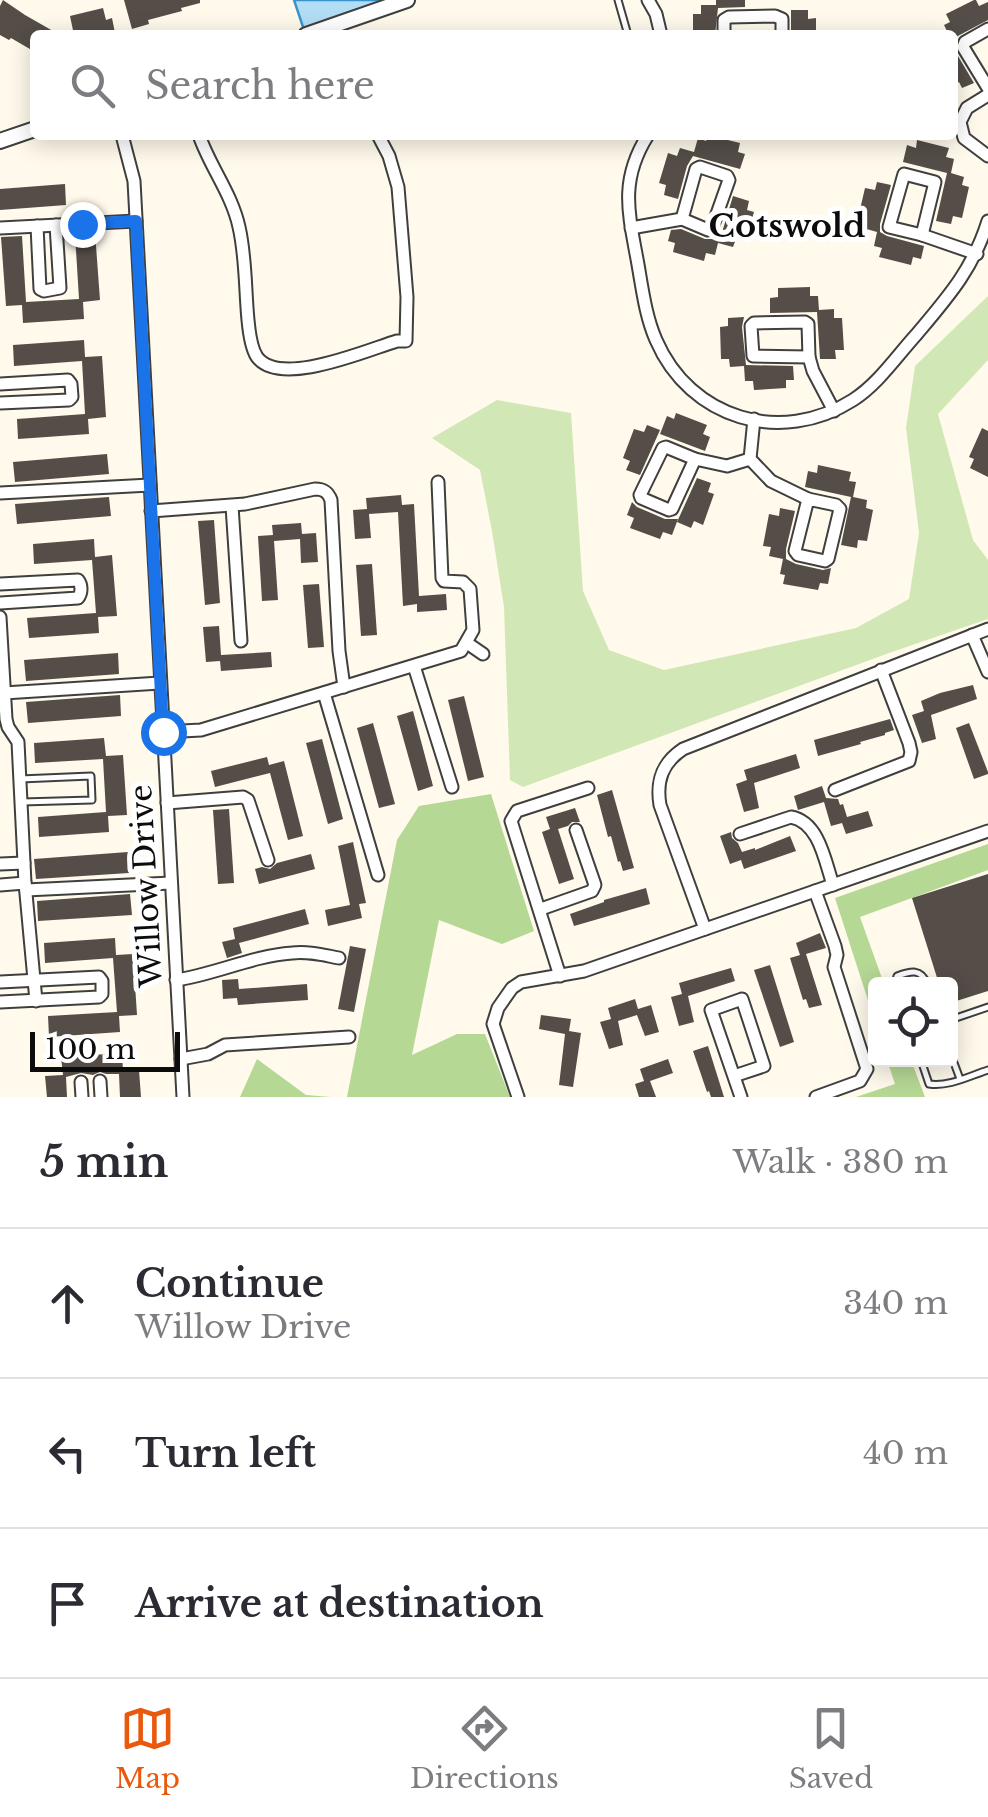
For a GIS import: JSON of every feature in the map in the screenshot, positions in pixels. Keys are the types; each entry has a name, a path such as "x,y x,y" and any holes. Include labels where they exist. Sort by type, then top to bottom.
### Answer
{"street":[{"path":"334,30 408,0"},
{"path":"650,2 660,30"},
{"path":"724,30 724,20 729,17 776,16 782,20 782,30"},
{"path":"988,29 965,42 988,92 967,108 960,122 967,142 988,156"},
{"path":"0,140 30,130"},
{"name":"Willow Drive","path":"123,140 133,172 183,1097"},
{"path":"201,140 239,224 248,324 258,358 268,365 299,370 406,340 407,297 398,187 381,140"},
{"path":"645,140 629,176 627,199 650,324 666,361 684,383 731,414 775,423 793,422 834,411 856,399 956,288 977,254 988,220"},
{"path":"631,228 682,219 694,226 712,228 729,180 727,176 696,169 682,219"},
{"path":"922,235 935,182 904,174 890,226 977,254"},
{"path":"0,228 136,221"},
{"path":"37,226 40,289 44,291 60,288 56,225"},
{"path":"809,357 756,357 752,352 751,326 808,324 813,371 834,411"},
{"path":"0,384 68,380 72,397 0,404"},
{"path":"754,419 750,459 770,481 840,509 828,559 824,561 795,551 808,498"},
{"path":"696,460 672,509 642,498 640,494 662,448 726,466 750,459"},
{"path":"163,732 201,730 461,651 473,630 470,589 463,582 442,578 438,482"},
{"path":"0,494 150,485"},
{"path":"151,511 232,506 315,489 328,494 344,687"},
{"path":"232,506 240,642"},
{"path":"0,584 78,580 81,594 78,598 0,604"},
{"path":"0,617 8,727 18,742 36,1001"},
{"path":"705,929 660,806 658,789 664,767 682,749 988,629"},
{"path":"972,635 988,672"},
{"path":"467,643 484,654"},
{"path":"414,666 452,787"},
{"path":"835,790 909,761 909,743 880,670"},
{"path":"4,693 160,683"},
{"path":"324,694 378,874"},
{"path":"560,976 511,826 512,817 518,811 588,788"},
{"path":"167,803 243,797 248,800 268,860"},
{"path":"740,834 791,817 799,818 811,828 833,885"},
{"path":"540,909 592,890 595,885 576,830"},
{"path":"518,1097 493,1024 498,1008 512,988 522,982 584,972 988,832"},
{"path":"0,864 24,863"},
{"path":"0,885 171,883"},
{"path":"816,891 835,946 834,967 868,1069 860,1081 816,1097"},
{"path":"176,980 278,954 304,952 339,958"},
{"path":"0,982 99,976 102,980 99,998 0,1002"},
{"path":"734,1076 764,1066 742,999 711,1010 741,1097"},
{"path":"180,1060 224,1045 349,1036"},
{"path":"100,1081 101,1097"},
{"path":"82,1082 82,1097"}],"lane":[{"path":"618,0 627,30"},
{"path":"20,778 92,776 92,800 22,802"},
{"path":"897,977 910,971 924,977"},
{"path":"958,1017 988,1007"},
{"path":"923,1067 929,1084 942,1086 988,1070"},
{"path":"955,1067 960,1080"}],"green space":[{"path":"988,296 988,360 938,414 973,540 988,560 988,619 523,787 510,780 504,607 480,470 432,438 497,400 571,413 583,591 609,650 664,670 856,628 909,599 919,533 906,428 915,366"},
{"path":"491,794 534,931 502,944 439,920 412,1055 457,1034 485,1034 510,1097 347,1097 397,840 419,806"},
{"path":"988,844 988,870 860,917 881,977 868,977 868,1000 835,898"},
{"path":"257,1059 306,1095 331,1097 240,1097"},
{"path":"889,1067 914,1067 925,1097 856,1097 895,1084"}],"water":[{"path":"294,0 415,0 315,30 304,30"}],"building":[{"path":"3,0 51,30 30,30 30,49 9,40 0,35"},
{"path":"124,0 200,0 200,3 132,29"},
{"path":"716,0 745,0 745,7 718,8 716,30 693,30 693,14 701,14 701,5 716,5"},
{"path":"974,0 979,6 988,2 988,20 958,36 958,30 946,30 944,25 950,22 946,14"},
{"path":"103,8 106,20 112,18 114,30 73,30 70,16"},
{"path":"791,10 808,10 808,19 816,18 816,30 791,30"},
{"path":"958,56 974,83 962,88"},
{"path":"697,140 740,143 738,152 745,154 740,169 693,156 678,199 664,195 666,185 659,183 668,153 677,156 680,148 694,152"},
{"path":"917,140 949,148 946,157 954,159 951,173 964,177 962,185 969,187 962,218 953,216 951,224 936,221 947,173 903,162 907,145 916,148"},
{"path":"877,182 891,185 880,232 924,246 921,259 913,257 911,265 879,257 882,248 874,246 877,232 863,228 865,219 858,218 865,188 875,190"},
{"path":"65,184 66,205 0,210 0,189"},
{"path":"733,196 749,201 747,210 754,212 745,242 736,239 733,247 718,243 715,255 706,253 704,261 673,252 675,243 668,241 671,230 720,239"},
{"path":"95,232 100,300 83,302 84,319 23,323 22,305 6,306 1,237 22,236 26,302 79,299 75,234"},
{"path":"810,287 810,296 818,296 819,310 834,309 834,318 842,318 844,350 835,350 836,359 820,359 817,312 770,313 770,298 778,297 778,288"},
{"path":"744,317 746,365 793,366 794,380 786,380 786,388 754,390 753,381 745,381 744,366 730,367 729,359 721,359 720,327 728,326 728,318"},
{"path":"84,340 85,357 102,356 106,417 88,419 89,434 18,439 17,419 85,414 82,361 14,366 13,345"},
{"path":"676,413 707,425 703,434 710,437 705,451 660,434 667,416 674,419"},
{"path":"647,425 660,430 640,475 626,470 630,461 623,458 634,429 644,432"},
{"path":"982,428 988,431 988,477 970,468 974,459 969,457"},
{"path":"107,454 109,474 15,482 13,462"},
{"path":"818,465 851,472 849,481 856,482 853,497 867,500 866,508 873,510 867,541 858,540 857,548 841,545 851,497 805,487 808,471 817,473"},
{"path":"697,478 711,483 708,492 714,494 703,525 694,521 691,528 677,522"},
{"path":"401,495 402,505 414,504 419,596 446,594 447,610 417,612 417,604 403,606 398,512 369,514 371,538 355,539 353,510 367,509 366,498"},
{"path":"109,497 111,516 17,524 15,504"},
{"path":"632,502 665,519 678,519 672,535 663,532 660,539 630,528 634,518 627,515"},
{"path":"780,508 795,511 786,559 823,570 831,568 828,584 820,583 818,590 783,584 783,559 769,556 771,547 763,546 769,514 779,516"},
{"path":"214,520 220,603 205,605 198,521"},
{"path":"301,523 302,534 316,533 318,562 301,563 300,539 274,541 278,600 262,601 258,536 273,535 272,525"},
{"path":"94,539 95,557 112,555 117,616 98,617 99,633 29,638 27,618 96,613 92,560 34,564 33,544"},
{"path":"372,564 377,635 361,636 356,565"},
{"path":"319,584 324,647 308,648 303,585"},
{"path":"219,626 221,655 271,652 272,667 221,671 220,661 206,662 203,627"},
{"path":"118,653 119,674 26,681 24,660"},
{"path":"973,685 977,699 931,715 936,739 922,743 912,715 924,711 921,701"},
{"path":"120,695 121,716 28,723 26,702"},
{"path":"464,696 484,777 468,781 448,700"},
{"path":"413,711 433,786 418,791 397,716"},
{"path":"890,719 894,730 885,735 818,756 814,740"},
{"path":"373,723 395,804 379,808 357,728"},
{"path":"969,723 988,772 974,779 956,728"},
{"path":"104,738 106,756 123,755 127,815 108,816 109,832 39,837 38,817 106,812 103,759 35,763 34,743"},
{"path":"322,739 343,819 328,824 306,743"},
{"path":"796,754 800,768 754,783 759,808 744,812 736,784 747,780 744,770"},
{"path":"267,757 269,765 284,761 303,836 288,840 270,773 215,787 211,771"},
{"path":"822,786 826,798 838,799 843,804 847,817 868,811 873,826 846,834 842,823 831,826 824,802 798,810 794,796"},
{"path":"612,790 634,868 623,871 611,836 608,837 597,795"},
{"path":"575,808 580,822 558,829 574,879 559,884 542,832 550,829 546,817"},
{"path":"229,809 234,883 218,884 213,810"},
{"path":"731,832 742,852 790,836 796,851 744,869 741,860 730,864 720,836"},
{"path":"353,842 366,903 359,904 362,918 328,926 325,910 350,905 338,846"},
{"path":"128,852 129,873 36,879 34,859"},
{"path":"311,854 315,869 259,884 255,869 270,869 277,863"},
{"path":"988,874 988,991 958,1000 958,977 937,977 912,898"},
{"path":"646,888 650,904 574,926 570,914"},
{"path":"130,894 132,915 38,921 37,901"},
{"path":"305,909 309,924 239,943 242,953 227,958 222,942 235,939 233,928"},
{"path":"820,933 826,948 806,954 822,1005 809,1008 790,958 800,955 796,943"},
{"path":"115,938 116,955 133,954 137,1015 119,1016 120,1032 49,1037 48,1016 117,1012 113,958 45,963 44,943"},
{"path":"350,946 366,949 354,1012 338,1009"},
{"path":"770,965 794,1042 780,1047 754,970"},
{"path":"731,968 735,981 688,996 694,1022 679,1026 671,997 682,994 679,983"},
{"path":"238,979 239,989 307,984 308,1000 238,1005 237,998 223,999 222,980"},
{"path":"635,999 638,1009 651,1005 659,1032 645,1036 637,1015 618,1021 623,1045 609,1049 600,1022 611,1019 608,1008"},
{"path":"541,1015 571,1019 569,1031 581,1033 573,1087 559,1085 565,1034 539,1029"},
{"path":"708,1046 724,1097 711,1097 707,1092 693,1051"},
{"path":"122,1053 123,1071 139,1070 141,1097 120,1097 119,1074 100,1072 66,1077 67,1097 47,1097 45,1076 63,1075 61,1057"},
{"path":"668,1059 673,1073 650,1081 656,1097 639,1097 635,1084 644,1081 640,1069"}],"district":[{"name":"Cotswold","path":"787,226"}],"route":[{"path":"82,224 136,221 163,732"}]}
